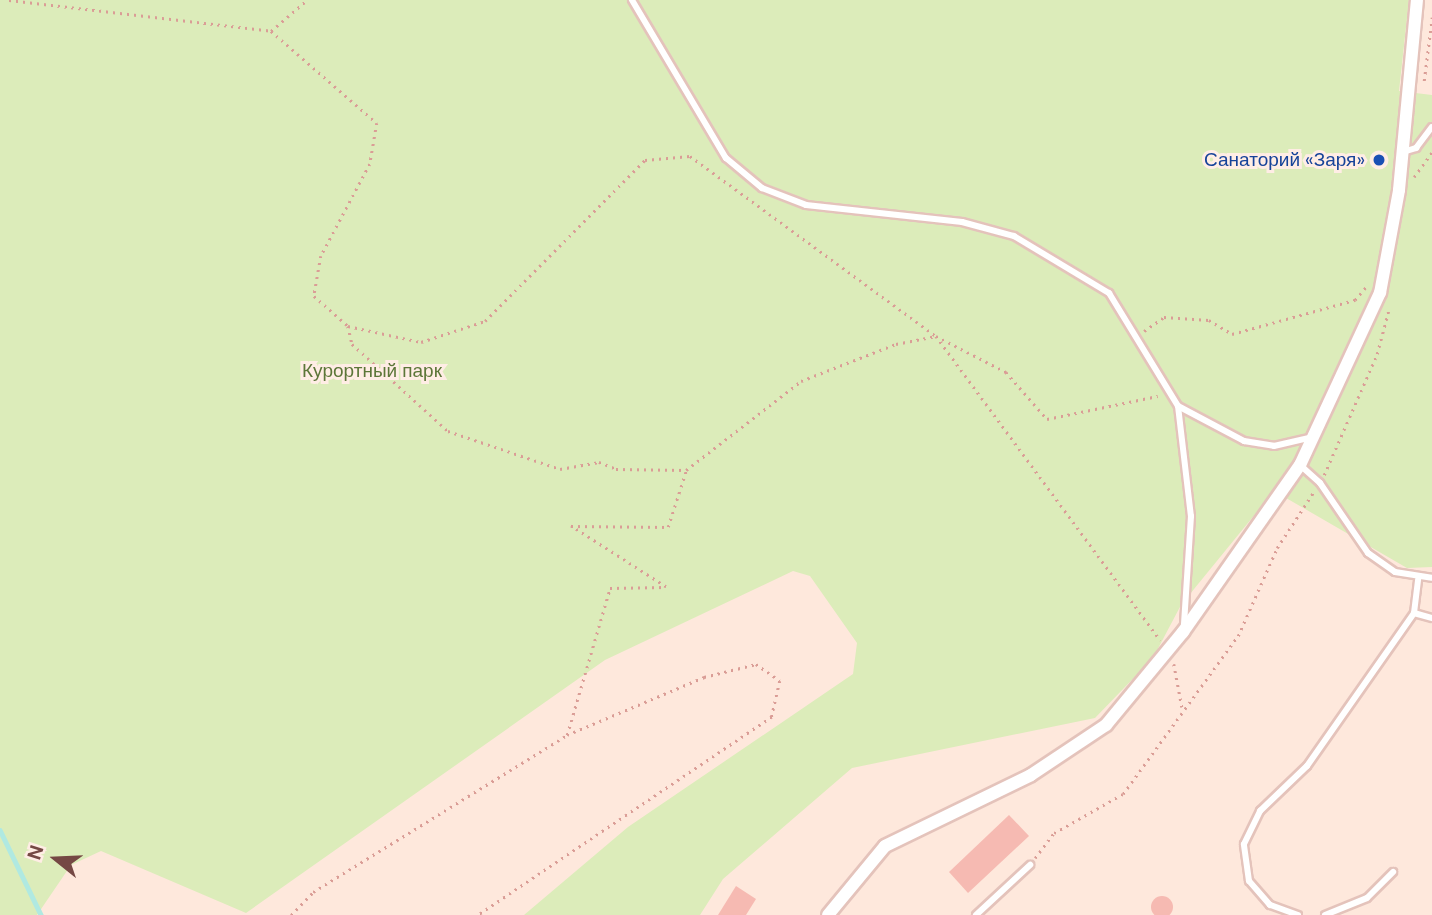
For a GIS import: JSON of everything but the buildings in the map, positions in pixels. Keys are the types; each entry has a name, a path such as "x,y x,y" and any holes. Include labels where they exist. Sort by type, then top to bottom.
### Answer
{"street":[{"path":"828,915 886,846 1031,775 1106,725 1183,632 1300,465 1319,430 1380,293 1403,152 1417,0"}],"lane":[{"path":"632,0 726,158 762,188 806,205 962,222 1014,236 1109,293 1138,335 1178,406 1191,516 1183,632"},
{"path":"1403,152 1416,148 1432,127"},
{"path":"1178,406 1254,443 1303,442 1319,430"},
{"path":"1300,465 1320,482 1368,554 1418,579 1432,578"},
{"path":"1298,915 1270,905 1249,881 1244,844 1260,811 1307,766 1414,614 1418,579"},
{"path":"1414,614 1432,618"},
{"path":"976,915 1030,865"},
{"path":"1325,915 1367,898 1393,872"}],"path":[{"path":"9,0 271,31 377,123 370,164 321,257 314,296 348,326 421,341 485,321 645,160 690,156 936,336 1006,372 1047,419 1171,393"},
{"path":"271,31 307,0"},
{"path":"1410,183 1432,152"},
{"path":"1138,335 1164,317 1209,320 1232,334 1355,300 1373,279"},
{"path":"348,326 352,344 448,431 561,469 598,462 616,469 686,470"},
{"path":"568,734 610,588 666,587 571,526 668,527 686,470 801,381 896,344 936,336"},
{"path":"936,336 1168,652 1182,707 1124,793 1054,833 1030,865"},
{"path":"291,915 313,892 568,734 704,677 756,664 779,681 772,717 478,915"}],"green space":[{"name":"Курортный парк","path":"0,0 1409,0 1399,91 1432,95 1432,567 1407,568 1274,491 1181,605 1153,658 1095,718 852,768 723,879 700,915 524,915 628,827 853,674 857,643 810,576 793,571 605,660 246,913 101,851 71,865 37,915 0,915"}],"waterway":[{"path":"0,830 41,915"}],"place":[{"name":"Санаторий «Заря»","path":"1379,160"}]}
